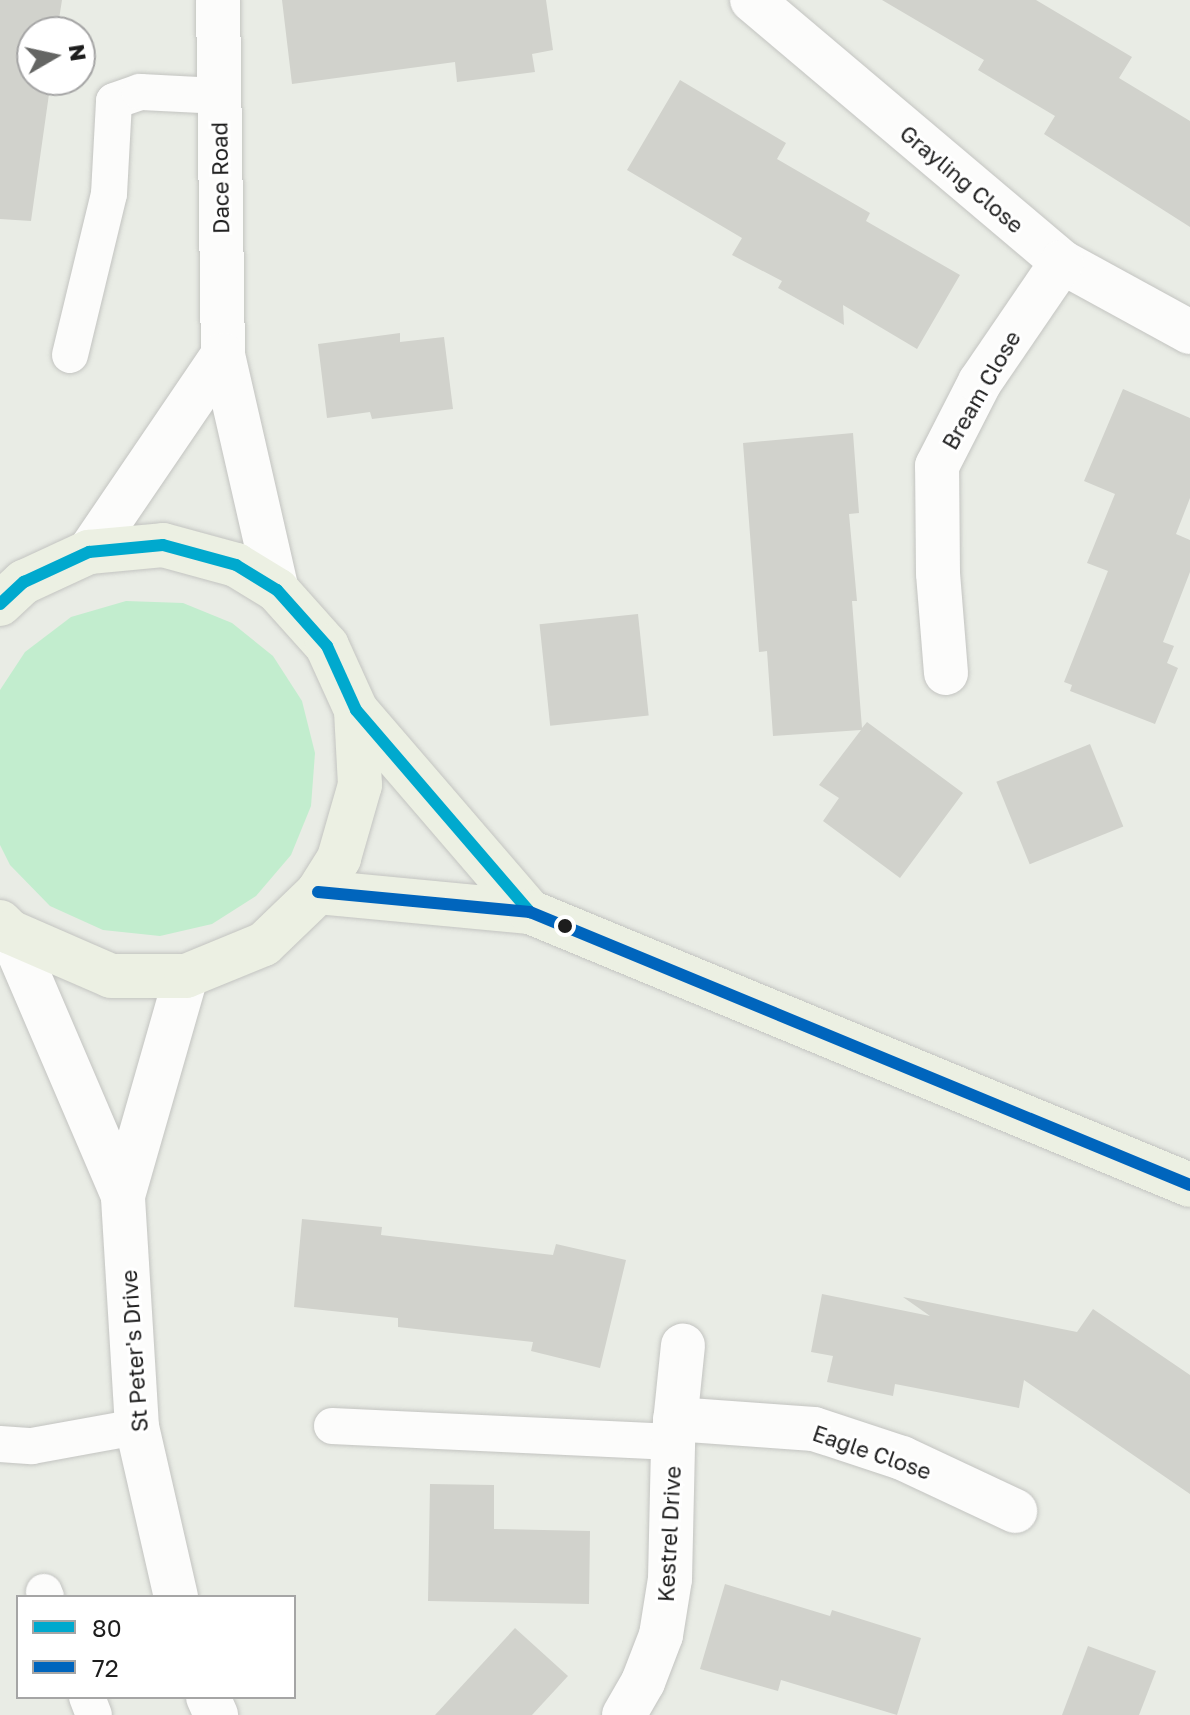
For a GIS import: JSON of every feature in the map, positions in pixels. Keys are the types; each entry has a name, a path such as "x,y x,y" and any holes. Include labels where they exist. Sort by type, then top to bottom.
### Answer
{"main road":[{"path":"0,604 24,582 89,552 163,545 236,565 277,590 327,646 356,710 530,912"},
{"path":"5,927 111,976 186,976 264,944 318,892 339,858 360,785 356,710"},
{"path":"318,892 530,912 1190,1185"}],"street":[{"name":"Dace Road","path":"218,0 223,355 277,590"},
{"name":"Grayling Close","path":"752,0 1062,262 1190,332"},
{"name":"Bream Close","path":"946,673 938,573 937,466 980,382 1062,262"},
{"path":"89,552 223,355"},
{"name":"St Peter's Drive","path":"5,927 123,1196"},
{"name":"St Peter's Drive","path":"176,1595 137,1427 123,1196 186,976"},
{"name":"Kestrel Drive","path":"624,1715 643,1682 661,1635 670,1579 674,1430 683,1346"},
{"name":"Eagle Close","path":"674,1430 814,1429 902,1458 1015,1511"}],"lane":[{"path":"70,355 109,194 114,101 140,92 218,96"},
{"path":"332,1426 674,1430"},
{"path":"0,1444 32,1446 137,1427"}],"green space":[{"path":"126,601 183,603 232,623 273,656 302,701 315,753 311,806 291,855 256,896 212,924 160,936 103,930 50,906 10,865 0,845 0,690 25,652 71,617"}],"building":[{"path":"0,0 62,0 60,16 16,16 16,96 49,96 31,221 0,219"},
{"path":"282,0 546,0 553,50 532,54 535,72 457,82 455,62 292,84"},
{"path":"882,0 1036,0 1132,57 1119,78 1190,121 1190,227 1044,134 1055,116 978,70 984,60"},
{"path":"680,80 786,143 777,159 870,213 866,221 960,275 917,349 843,305 844,325 778,288 782,281 732,255 742,238 627,170"},
{"path":"400,333 400,342 444,337 453,409 372,419 370,412 327,418 318,344"},
{"path":"1123,389 1190,418 1190,498 1176,534 1190,540 1190,572 1163,642 1174,646 1167,663 1178,668 1155,724 1070,691 1072,685 1064,682 1108,571 1087,563 1115,494 1084,481"},
{"path":"853,433 859,513 849,514 857,601 852,601 862,728 867,722 963,793 900,878 823,821 839,798 819,785 861,730 773,736 767,651 759,652 743,443"},
{"path":"638,614 649,715 550,726 540,624"},
{"path":"1090,744 1123,827 1030,864 996,782"},
{"path":"302,1219 382,1227 381,1235 553,1255 556,1244 626,1260 600,1368 531,1351 533,1342 398,1327 398,1318 294,1307"},
{"path":"822,1294 930,1316 903,1297 1077,1332 1093,1309 1190,1375 1190,1494 1024,1380 1019,1408 895,1384 893,1396 827,1382 833,1356 811,1352"},
{"path":"430,1484 494,1485 494,1529 590,1531 589,1604 428,1601"},
{"path":"725,1584 830,1616 832,1610 921,1638 897,1715 781,1680 778,1691 700,1669"},
{"path":"515,1628 568,1676 532,1715 435,1715"},
{"path":"1088,1646 1156,1671 1139,1715 1062,1715"}],"transit line":[{"name":"80","path":"0,604 24,582 89,552 163,545 236,565 277,590 327,646 356,710 530,912"},
{"name":"72","path":"318,892 530,912 1190,1185"}]}
